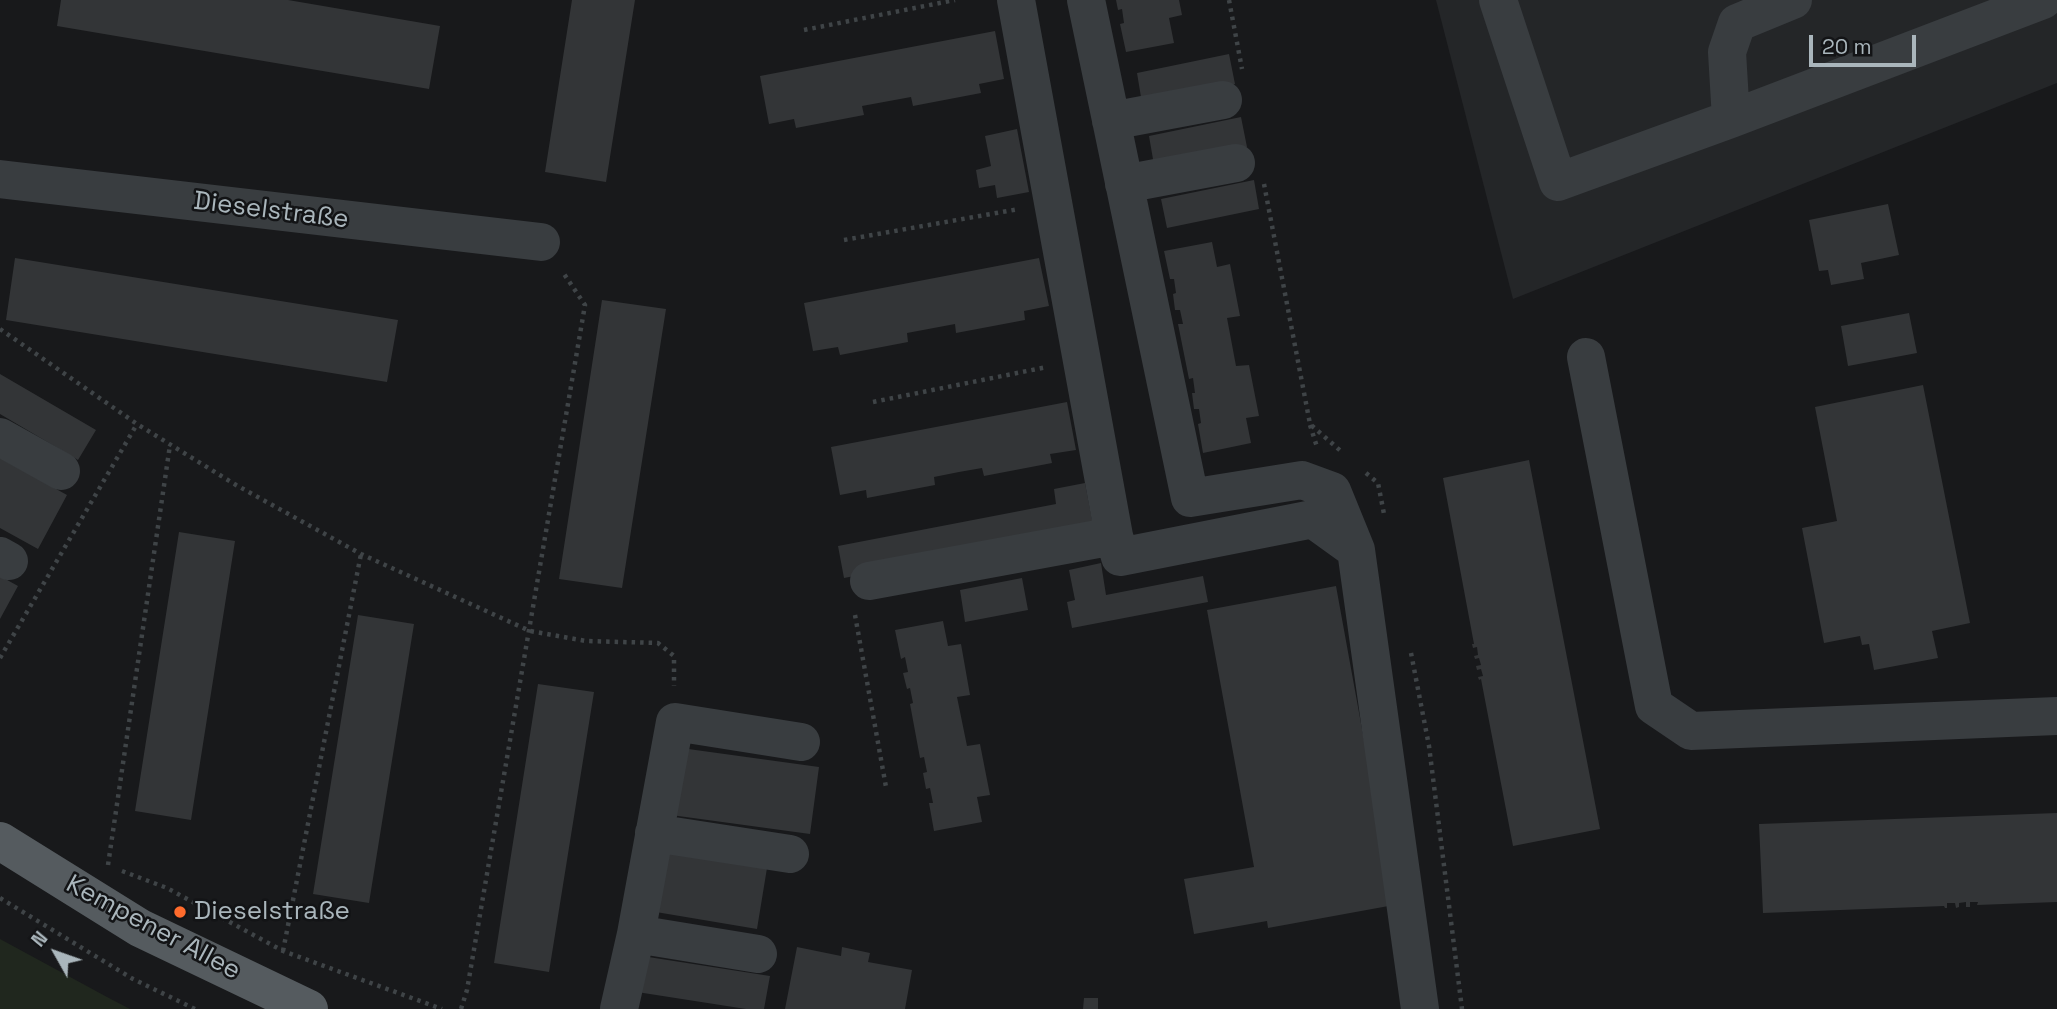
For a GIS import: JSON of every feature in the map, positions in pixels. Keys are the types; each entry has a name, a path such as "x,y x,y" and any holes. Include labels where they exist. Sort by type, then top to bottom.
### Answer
{"main road":[{"name":"Kempener Allee","path":"0,841 140,928 309,1009"}],"street":[{"path":"1016,0 1120,557 1313,519 1356,550"},
{"path":"1086,0 1189,498 1302,480 1332,491 1356,550 1420,1009"},
{"path":"1498,0 1558,182 2043,0"},
{"path":"1731,119 1727,52 1737,23 1793,0"},
{"path":"1111,121 1223,100"},
{"path":"1124,184 1236,163"},
{"name":"Dieselstraße","path":"0,179 541,242"},
{"path":"1586,357 1654,706 1690,731 2057,716"},
{"path":"0,437 61,471"},
{"path":"869,581 1114,536"},
{"path":"618,1009 636,934 675,722 801,742"},
{"path":"654,833 790,854"},
{"path":"636,934 758,954"}],"path":[{"path":"804,30 955,0"},
{"path":"844,240 1053,203"},
{"path":"460,1009 467,990 586,305 541,242"},
{"path":"0,329 136,424 236,485 361,554 530,631 586,641 658,643 674,656 675,722"},
{"path":"873,402 1083,360"},
{"path":"0,658 136,424"},
{"path":"108,865 170,445"},
{"path":"283,951 361,554"},
{"path":"869,581 855,612 886,787"},
{"path":"96,858 167,888 283,951 442,1009"},
{"path":"0,898 133,979 195,1009"}],"shaded area":[{"path":"1436,0 2057,0 2057,83 1513,299"},
{"path":"0,939 107,997 130,1009 0,1009"}],"building":[{"path":"61,0 288,0 440,26 429,89 57,26"},
{"path":"572,0 635,0 606,182 545,172"},
{"path":"1116,0 1179,0 1182,15 1169,18 1174,43 1126,52 1120,24 1124,23 1122,9 1118,10"},
{"path":"995,31 1004,79 979,84 981,93 913,106 911,97 862,106 864,115 796,128 794,119 769,124 760,76"},
{"path":"1229,54 1235,84 1142,103 1137,73"},
{"path":"1241,117 1247,147 1154,165 1149,136"},
{"path":"1017,129 1029,192 997,198 995,185 979,188 976,170 991,166 985,136"},
{"path":"1254,180 1259,209 1167,228 1161,199"},
{"path":"1888,204 1899,255 1861,263 1864,279 1831,285 1828,270 1819,271 1809,220"},
{"path":"1212,242 1217,267 1230,264 1240,316 1227,318 1236,366 1249,365 1259,416 1246,418 1251,443 1203,453 1198,424 1201,423 1199,409 1194,409 1193,378 1189,379 1178,324 1183,324 1180,310 1175,310 1174,279 1170,279 1164,251"},
{"path":"15,258 398,320 387,382 6,320"},
{"path":"1039,258 1049,306 1024,311 1025,320 956,333 955,324 907,333 908,342 840,355 838,347 813,351 804,303"},
{"path":"602,300 666,309 622,588 559,579"},
{"path":"1909,313 1917,353 1848,366 1841,326"},
{"path":"0,374 96,430 78,460 0,414"},
{"path":"1923,385 1970,623 1932,631 1938,658 1874,670 1869,644 1862,645 1860,636 1824,643 1802,528 1837,521 1815,407"},
{"path":"1067,402 1076,450 1050,454 1052,463 984,476 982,468 959,472 934,477 935,485 867,498 866,490 840,495 831,447"},
{"path":"0,458 67,495 38,549 0,528"},
{"path":"1529,460 1600,829 1513,846 1481,679 1478,677 1483,676 1481,669 1477,670 1476,666 1481,665 1479,658 1475,659 1474,656 1478,655 1477,647 1473,648 1472,644 1443,478"},
{"path":"1085,483 1094,530 844,578 838,546 1056,504 1054,489"},
{"path":"179,532 235,541 191,820 135,811"},
{"path":"1101,563 1106,595 1203,576 1208,602 1072,628 1067,602 1075,600 1069,570"},
{"path":"0,576 18,586 0,619"},
{"path":"1022,578 1028,610 965,622 960,590"},
{"path":"1336,586 1394,905 1268,928 1267,921 1194,934 1184,879 1254,867 1207,610"},
{"path":"358,615 414,624 369,903 313,894"},
{"path":"943,621 948,646 961,644 970,695 957,697 967,746 980,744 990,795 977,797 982,822 934,831 929,803 933,803 930,788 926,789 923,773 927,772 924,757 920,758 910,704 913,703 910,688 907,689 903,673 908,672 905,657 901,659 895,630"},
{"path":"538,684 594,692 549,972 494,963"},
{"path":"681,748 819,767 810,834 671,815"},
{"path":"2057,813 2057,902 1977,905 1978,902 1970,902 1970,907 1966,907 1966,902 1959,903 1956,908 1955,903 1947,903 1947,908 1763,913 1759,824"},
{"path":"661,850 767,868 757,929 650,911"},
{"path":"797,947 841,956 842,947 870,953 868,962 912,970 905,1009 785,1009"},
{"path":"642,956 770,976 764,1009 746,1009 637,992"},
{"path":"1084,998 1098,998 1098,1009 1083,1009"}],"place":[{"name":"Dieselstraße","path":"180,912"}]}
